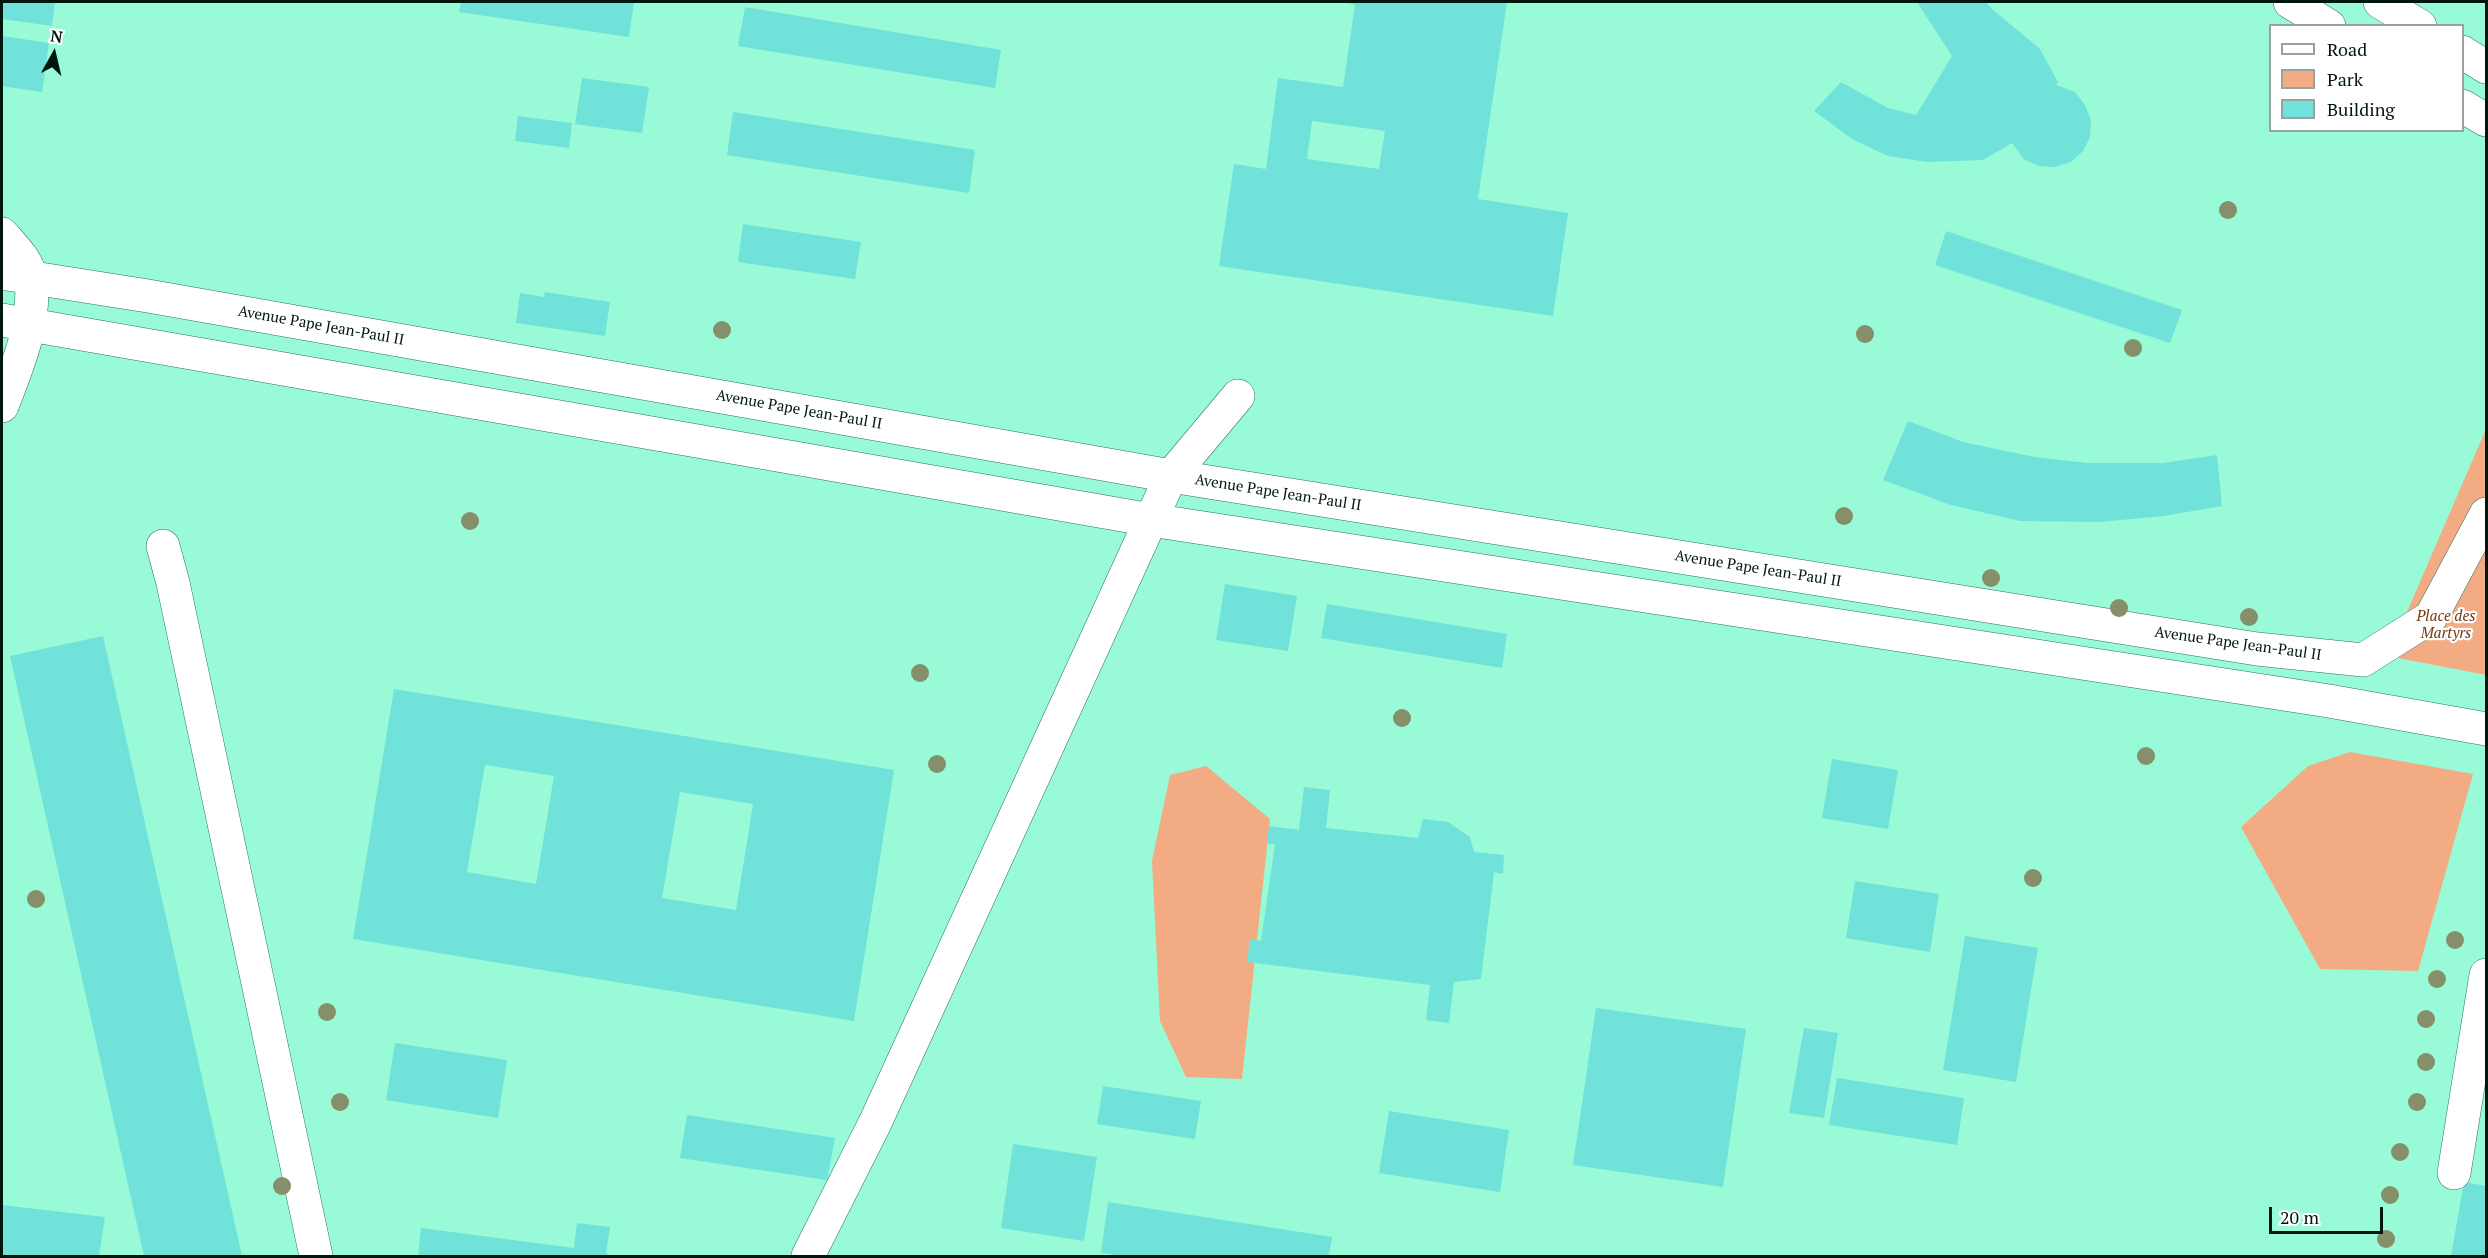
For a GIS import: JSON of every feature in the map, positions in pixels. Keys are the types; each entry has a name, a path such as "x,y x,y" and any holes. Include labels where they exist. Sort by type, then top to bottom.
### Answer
{"main road":[{"path":"2290,2 2326,24"},
{"path":"2380,2 2417,24"},
{"path":"2464,53 2487,67"},
{"path":"2464,107 2487,120"},
{"path":"2,234 22,256 16,276 15,322 2,406"},
{"name":"Avenue Pape Jean-Paul II","path":"16,276 159,298 1171,476 2246,647 2363,660 2431,617 2487,514"},
{"path":"15,322 1151,520 2329,701 2487,729"},
{"path":"808,1257 875,1123 1171,476 1238,396"},
{"path":"163,546 176,594 316,1257"},
{"path":"2454,1173 2487,975"}],"green space":[{"name":"Place des Martyrs","path":"2486,429 2486,675 2388,656"},
{"path":"2350,752 2473,774 2418,971 2320,969 2241,827 2308,766"},
{"path":"1206,766 1270,819 1242,1079 1186,1077 1160,1021 1152,861 1170,775"}],"building":[{"path":"2,2 55,2 52,26 2,19"},
{"path":"461,2 634,2 629,37 459,12"},
{"path":"1343,2 1507,2 1478,199 1568,213 1553,316 1219,266 1234,164 1266,169 1278,78 1343,87 1355,5","holes":["1312,121 1385,131 1379,169 1307,159"]},
{"path":"1917,2 1986,2 2040,49 2058,82 2056,85 2075,92 2085,105 2091,120 2090,137 2083,151 2071,162 2055,167 2039,166 2024,159 2012,143 1983,160 1927,162 1888,156 1852,139 1814,111 1841,82 1888,108 1916,115 1952,56"},
{"path":"745,7 1001,50 995,88 738,46"},
{"path":"2,36 49,43 42,92 2,86"},
{"path":"582,78 649,87 642,133 575,124"},
{"path":"733,112 975,150 969,193 727,155"},
{"path":"518,116 572,123 569,148 515,141"},
{"path":"743,224 861,242 855,279 738,262"},
{"path":"1946,231 2182,310 2170,343 1935,265"},
{"path":"545,292 610,302 605,336 516,323 520,293 544,297"},
{"path":"1908,421 1963,442 2034,457 2088,463 2163,463 2217,455 2222,506 2164,516 2100,522 2020,521 1951,505 1883,480"},
{"path":"1225,584 1297,596 1288,651 1216,640"},
{"path":"1327,604 1507,634 1502,668 1321,638"},
{"path":"103,636 242,1256 144,1256 10,656"},
{"path":"394,689 894,770 854,1021 353,939","holes":["485,765 554,776 536,884 467,872","680,792 753,804 736,910 662,898"]},
{"path":"1832,759 1898,770 1888,829 1822,818"},
{"path":"1304,787 1330,790 1326,828 1418,838 1423,819 1448,822 1470,837 1474,852 1504,855 1503,874 1494,872 1481,979 1454,982 1449,1023 1426,1020 1430,985 1247,962 1250,939 1261,941 1275,844 1267,844 1269,826 1299,830"},
{"path":"1855,881 1939,894 1930,952 1846,938"},
{"path":"1965,936 2038,948 2016,1082 1943,1070"},
{"path":"1596,1008 1746,1029 1723,1187 1573,1165"},
{"path":"1804,1028 1838,1033 1824,1118 1789,1113"},
{"path":"395,1043 507,1060 498,1118 386,1100"},
{"path":"1837,1078 1964,1098 1957,1145 1829,1125"},
{"path":"1103,1086 1201,1101 1195,1139 1097,1124"},
{"path":"1389,1111 1509,1130 1500,1192 1379,1173"},
{"path":"687,1115 835,1138 827,1180 680,1158"},
{"path":"1013,1144 1097,1157 1084,1241 1001,1228"},
{"path":"2464,1182 2486,1186 2486,1256 2451,1256"},
{"path":"1108,1202 1332,1237 1329,1256 1123,1256 1101,1253"},
{"path":"2,1205 105,1217 99,1256 2,1256"},
{"path":"577,1223 610,1227 606,1254 614,1256 418,1256 421,1228 574,1248"}]}
